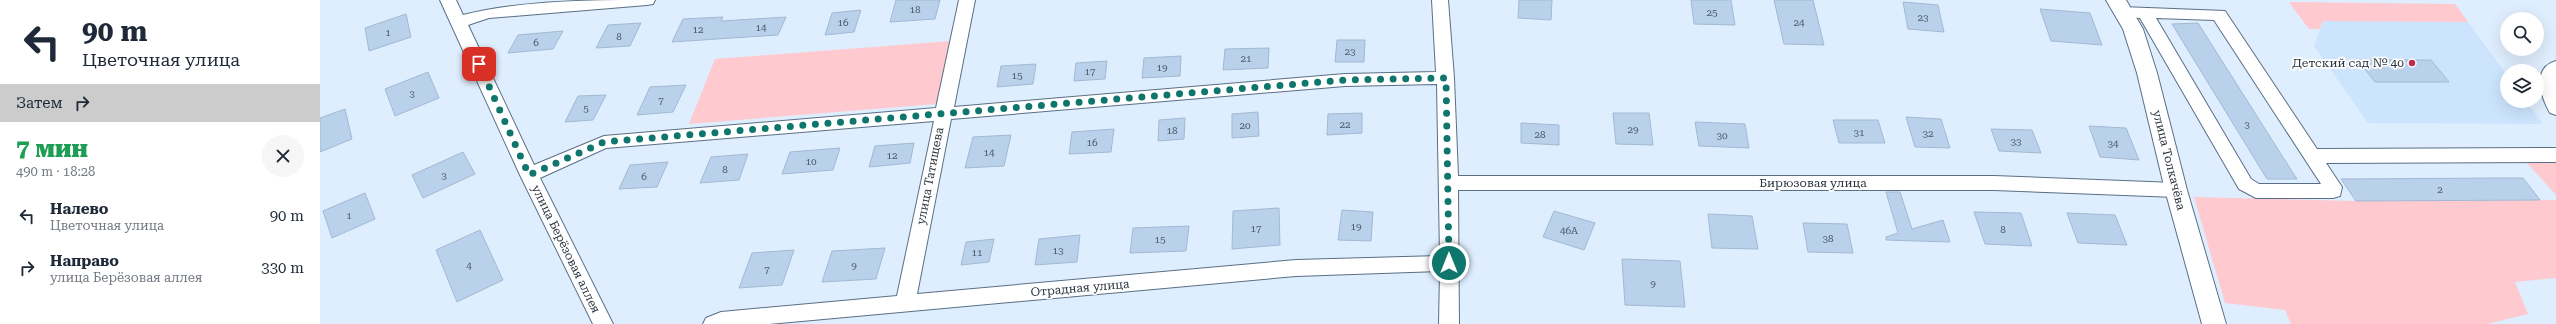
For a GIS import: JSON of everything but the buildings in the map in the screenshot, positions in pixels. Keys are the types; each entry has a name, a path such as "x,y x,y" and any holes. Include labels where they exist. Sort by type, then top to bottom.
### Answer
{"street":[{"name":"улица Берёзовая аллея","path":"448,0 460,22 529,175 603,324"},
{"path":"460,22 488,13 647,0"},
{"name":"улица Татищева","path":"905,304 967,0"},
{"path":"1440,0 1446,78 1449,183 1449,324"},
{"path":"2119,6 2145,13 2219,15 2313,156 2333,187 2333,191 2256,191 2245,184 2145,13"},
{"name":"улица Толкачёва","path":"2119,6 2133,29 2147,73 2176,190 2214,324"},
{"path":"2556,67 2549,74 2547,83 2556,109"},
{"path":"529,175 604,142 1345,80 1446,78"},
{"path":"2313,156 2556,156"},
{"name":"Бирюзовая улица","path":"1449,183 1994,183 2176,190"},
{"name":"Отрадная улица","path":"712,324 722,320 1296,268 1449,263"}],"shaded area":[{"path":"2289,2 2455,4 2468,22 2323,21 2320,29 2309,29"},
{"name":"Детский сад № 40","path":"2323,21 2468,22 2500,65 2500,108 2531,108 2543,124 2368,123 2314,46"},
{"path":"951,41 937,104 689,124 715,59"},
{"path":"2527,163 2556,163 2556,195"},
{"path":"2194,197 2356,201 2556,200 2556,278 2515,282 2528,314 2487,324 2291,324 2285,310 2225,303"}],"place":[{"name":"Детский сад № 40","path":"2412,63"}],"route":[{"path":"479,64 529,175 604,142 1345,80 1446,78 1449,183 1449,263"}]}
